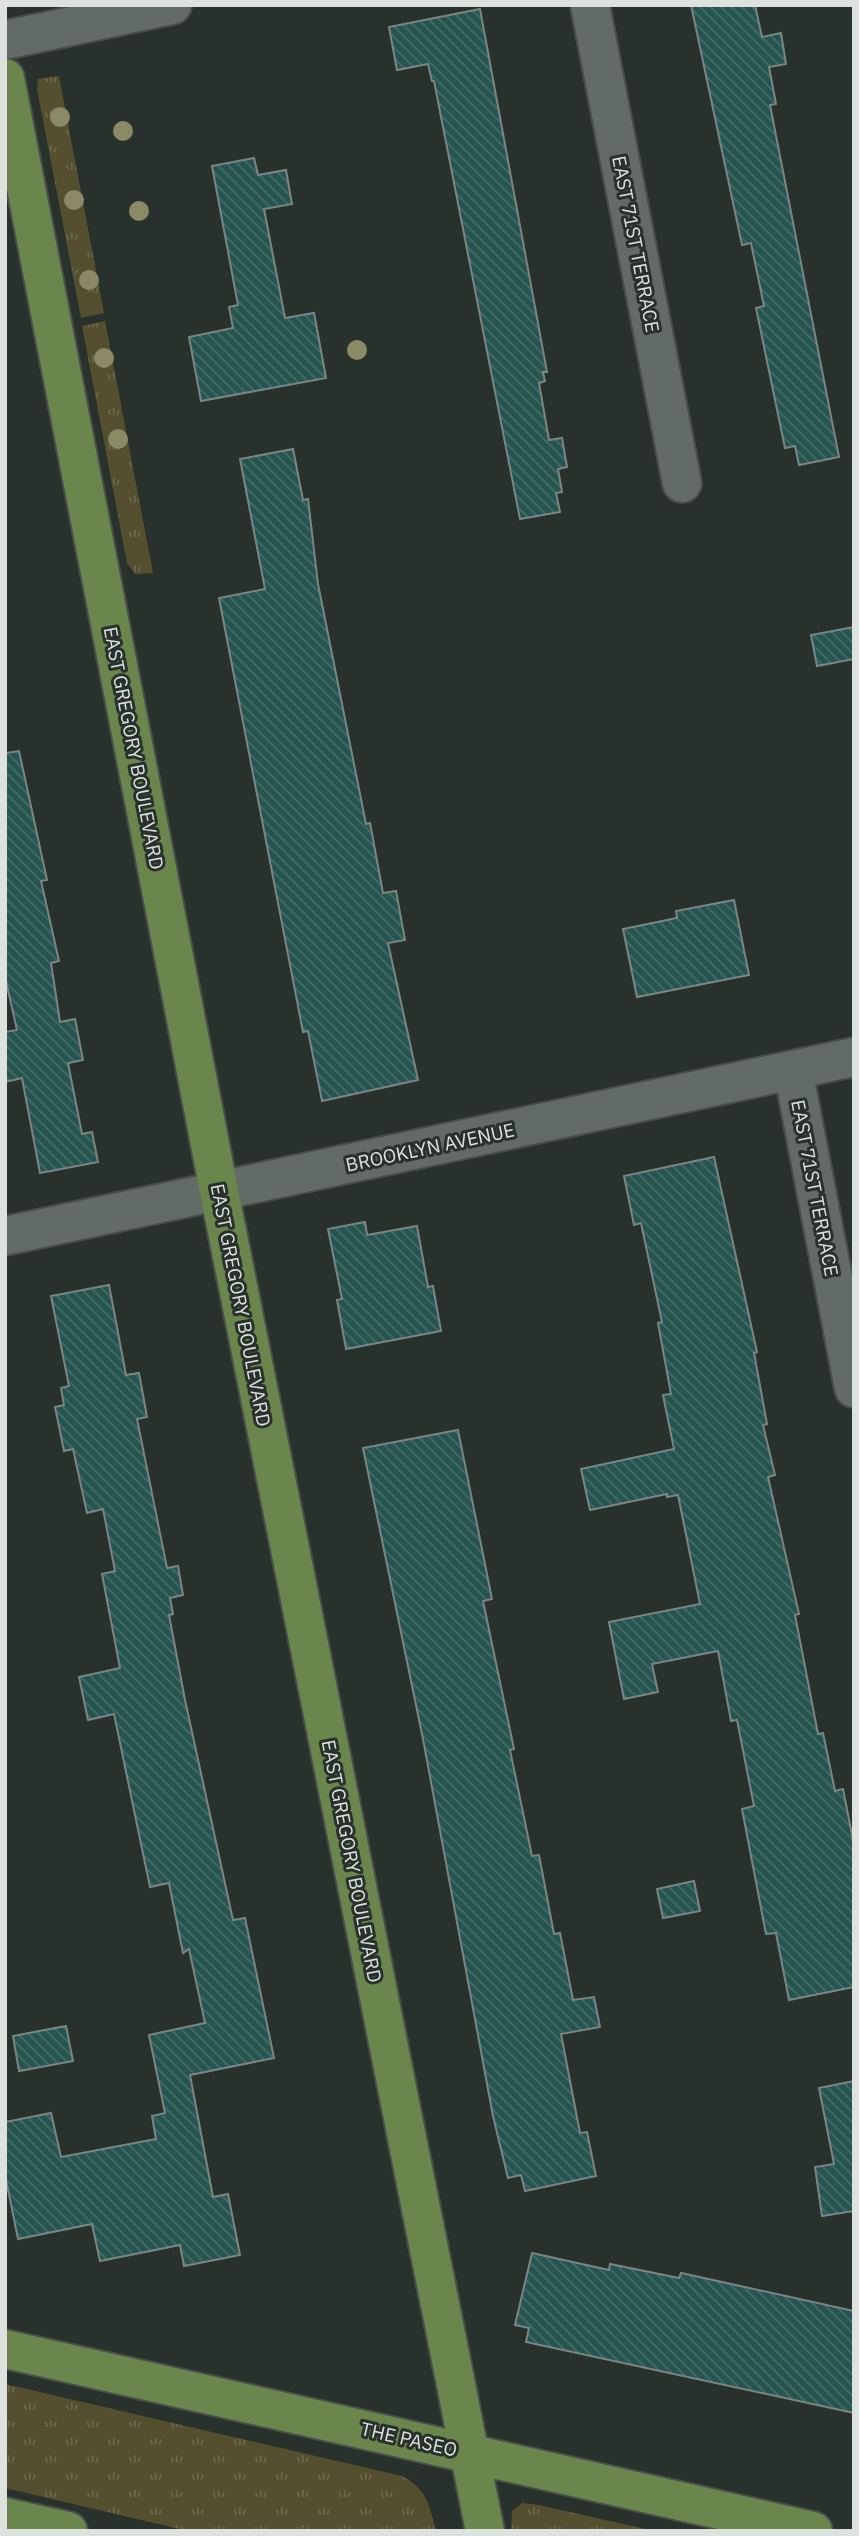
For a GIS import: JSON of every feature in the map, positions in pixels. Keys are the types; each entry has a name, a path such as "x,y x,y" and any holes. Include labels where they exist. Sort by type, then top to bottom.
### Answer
{"main road":[{"name":"EAST GREGORY BOULEVARD","path":"5,78 219,1191 485,2531"},
{"name":"THE PASEO","path":"5,2349 813,2531"},
{"path":"5,2517 68,2531"}],"street":[{"path":"5,40 172,5"},
{"name":"EAST 71ST TERRACE","path":"590,5 682,483"},
{"name":"BROOKLYN AVENUE","path":"5,1236 854,1057"},
{"name":"EAST 71ST TERRACE","path":"793,1070 854,1388"}],"green space":[{"path":"59,76 104,313 81,318 37,89 38,79"},
{"path":"105,321 153,573 135,574 127,563 82,326"},
{"path":"5,2384 402,2476 422,2492 436,2531 188,2531 5,2488"},
{"path":"522,2503 654,2531 511,2531 512,2511"}],"building":[{"path":"691,5 755,5 762,37 781,33 786,64 769,67 776,104 770,105 839,457 799,465 795,446 785,448 756,308 764,306 751,243 742,245"},
{"path":"480,9 547,372 543,372 545,381 539,383 549,440 562,438 567,467 558,469 562,492 556,493 560,512 520,519 434,81 428,64 397,70 389,27"},
{"path":"254,158 258,175 286,170 292,204 264,209 285,318 314,313 326,378 201,401 189,337 233,328 229,307 238,305 212,166"},
{"path":"293,449 303,500 308,499 318,584 366,824 370,823 383,893 396,891 405,940 388,943 418,1080 322,1101 308,1031 303,1032 219,598 265,589 240,459"},
{"path":"854,627 854,659 817,666 811,635"},
{"path":"19,751 47,880 41,881 59,961 51,963 60,1022 75,1019 83,1060 68,1063 82,1134 92,1132 98,1162 40,1173 22,1078 5,1082 5,1032 17,1030 5,977 5,753"},
{"path":"734,900 749,975 637,997 623,929 677,918 676,911"},
{"path":"714,1157 757,1352 754,1353 767,1424 763,1425 775,1475 768,1477 799,1614 795,1615 818,1734 823,1733 835,1791 843,1789 854,1845 854,1987 789,2000 776,1933 766,1934 742,1809 754,1806 737,1720 731,1721 718,1651 652,1664 658,1692 624,1699 609,1622 700,1604 678,1495 667,1497 667,1494 590,1510 581,1469 674,1449 663,1395 671,1394 658,1323 662,1322 641,1223 634,1225 624,1176"},
{"path":"365,1222 367,1235 417,1226 428,1287 433,1286 441,1331 346,1349 337,1300 342,1299 328,1229"},
{"path":"109,1285 126,1375 139,1373 147,1417 137,1419 167,1568 178,1566 183,1595 170,1598 173,1614 169,1615 185,1700 233,1920 245,1918 274,2058 190,2075 213,2197 228,2194 240,2255 184,2266 180,2245 100,2261 92,2224 18,2239 5,2175 5,2122 51,2113 61,2157 156,2139 152,2116 165,2113 149,2035 205,2023 189,1949 183,1953 169,1883 150,1887 114,1714 88,1720 79,1677 120,1668 102,1574 115,1571 103,1509 87,1513 73,1449 64,1451 55,1407 64,1405 61,1388 69,1386 51,1296"},
{"path":"458,1430 492,1599 483,1601 514,1749 510,1750 532,1856 539,1855 554,1934 560,1933 573,2000 594,1997 600,2027 561,2034 580,2133 587,2132 596,2176 525,2191 521,2175 508,2178 493,2116 423,1739 363,1448"},
{"path":"694,1881 700,1911 663,1918 657,1889"},
{"path":"66,2026 73,2061 19,2071 13,2036"},
{"path":"854,2081 854,2211 822,2216 815,2167 834,2164 819,2088"},
{"path":"532,2253 609,2270 610,2264 679,2278 681,2273 854,2311 854,2413 526,2342 529,2328 515,2325"}]}
